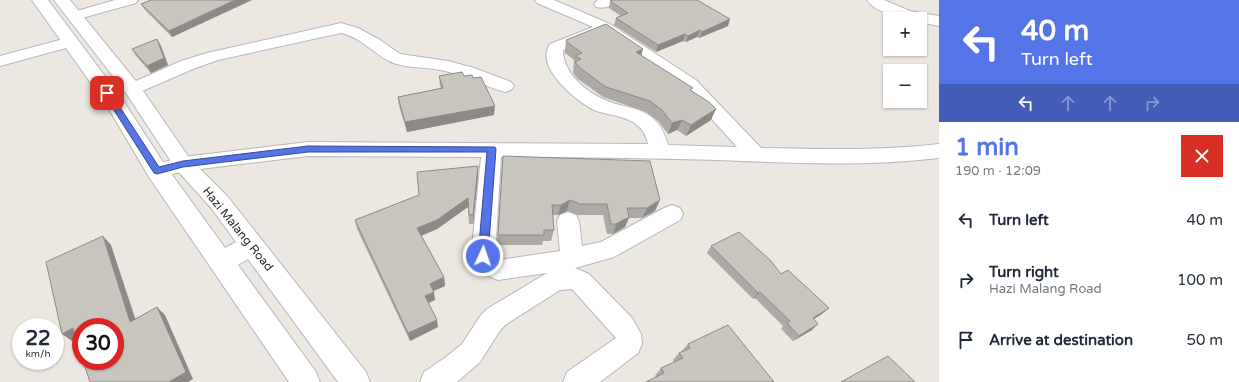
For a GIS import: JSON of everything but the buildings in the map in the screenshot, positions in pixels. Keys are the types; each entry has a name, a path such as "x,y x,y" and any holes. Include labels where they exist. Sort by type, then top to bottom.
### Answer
{"main road":[{"path":"40,0 71,42 92,74 115,103 157,171 306,382"},
{"name":"Hazi Malang Road","path":"68,8 133,89 183,164 220,203 356,382"},
{"path":"221,262 252,245"}],"street":[{"path":"68,8 131,0"},
{"path":"874,0 891,10 939,22"},
{"path":"550,1 605,27 690,84 756,155"},
{"path":"605,27 556,47 555,53 561,72 572,84 596,103 602,106 627,112 640,118 656,133 660,151"},
{"path":"133,89 187,65 213,56 341,28 353,31 396,58 442,64 505,86"},
{"path":"0,61 71,42"},
{"path":"157,171 183,164 308,149 660,151 832,157 905,155 939,152"},
{"path":"492,149 483,256 487,265 498,270 572,259 606,250 672,214"},
{"path":"568,221 572,259"},
{"path":"434,382 463,361 475,349 491,321 496,317 551,282 565,278 580,281 623,326 630,338 628,344 577,382"}],"route":[{"path":"107,93 115,103 157,171 183,164 308,149 492,149 483,256"}]}
